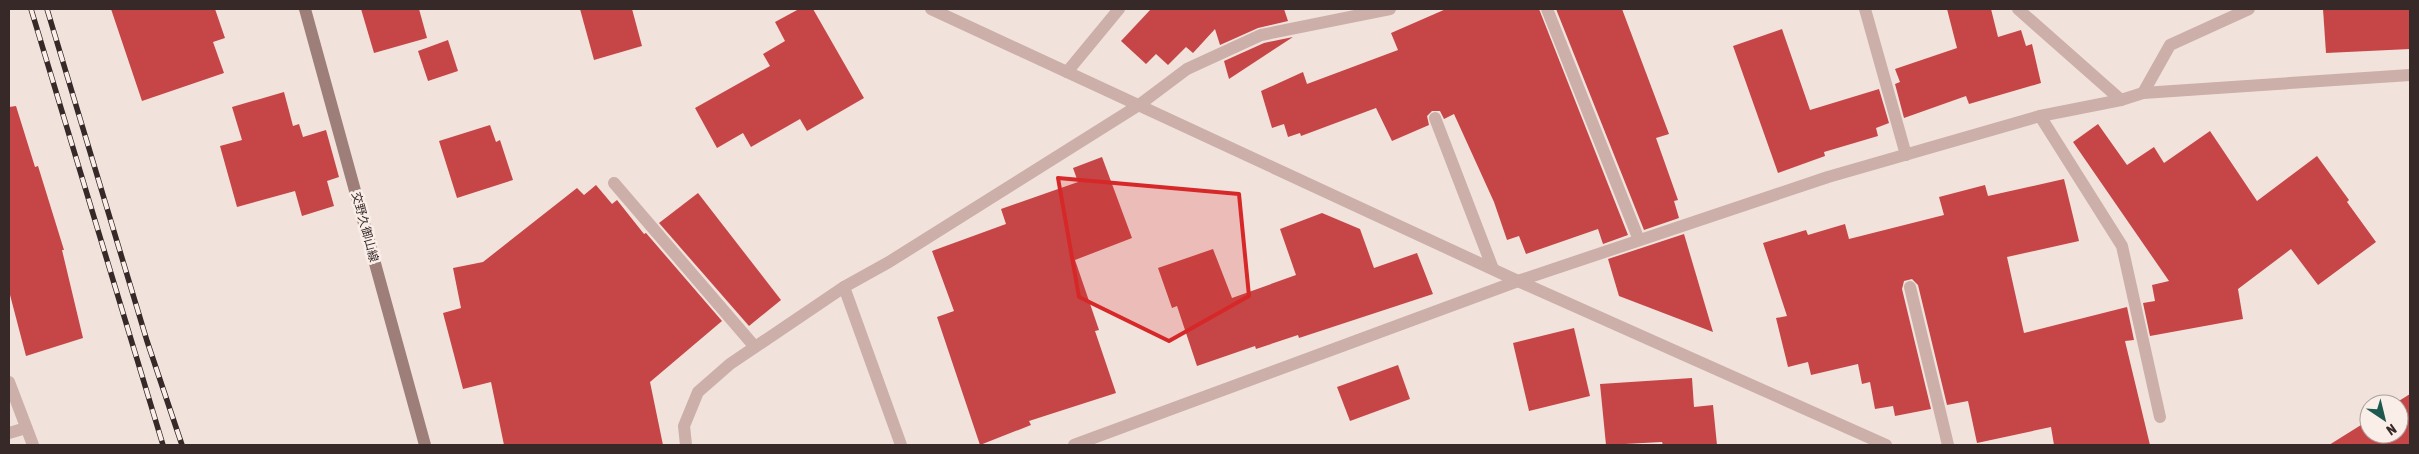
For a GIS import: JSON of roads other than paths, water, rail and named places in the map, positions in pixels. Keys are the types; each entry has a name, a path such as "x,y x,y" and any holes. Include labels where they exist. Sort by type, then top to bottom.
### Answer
{"main road":[{"name":"交野久御山線","path":"305,9 425,445"}],"street":[{"path":"931,9 1518,282 1886,445"},
{"path":"1067,72 1119,9"},
{"path":"686,445 684,426 698,392 730,364 844,287 889,262 1139,105 1187,69 1261,35 1390,9"},
{"path":"1547,9 1639,240"},
{"path":"1864,9 1906,155"},
{"path":"2018,9 2121,100"},
{"path":"2143,93 2170,45 2249,9"},
{"path":"1074,445 1518,282 1639,240 1828,178 2040,116 2121,100 2143,93 2410,75"},
{"path":"2040,116 2122,246 2160,417"},
{"path":"1436,118 1493,270"},
{"path":"614,183 755,347"},
{"path":"844,287 902,445"},
{"path":"1910,287 1948,445"},
{"path":"9,382 33,445"},
{"path":"9,432 26,428"}],"railway":[{"path":"31,9 163,445"},
{"path":"47,9 147,341 182,445"}]}
